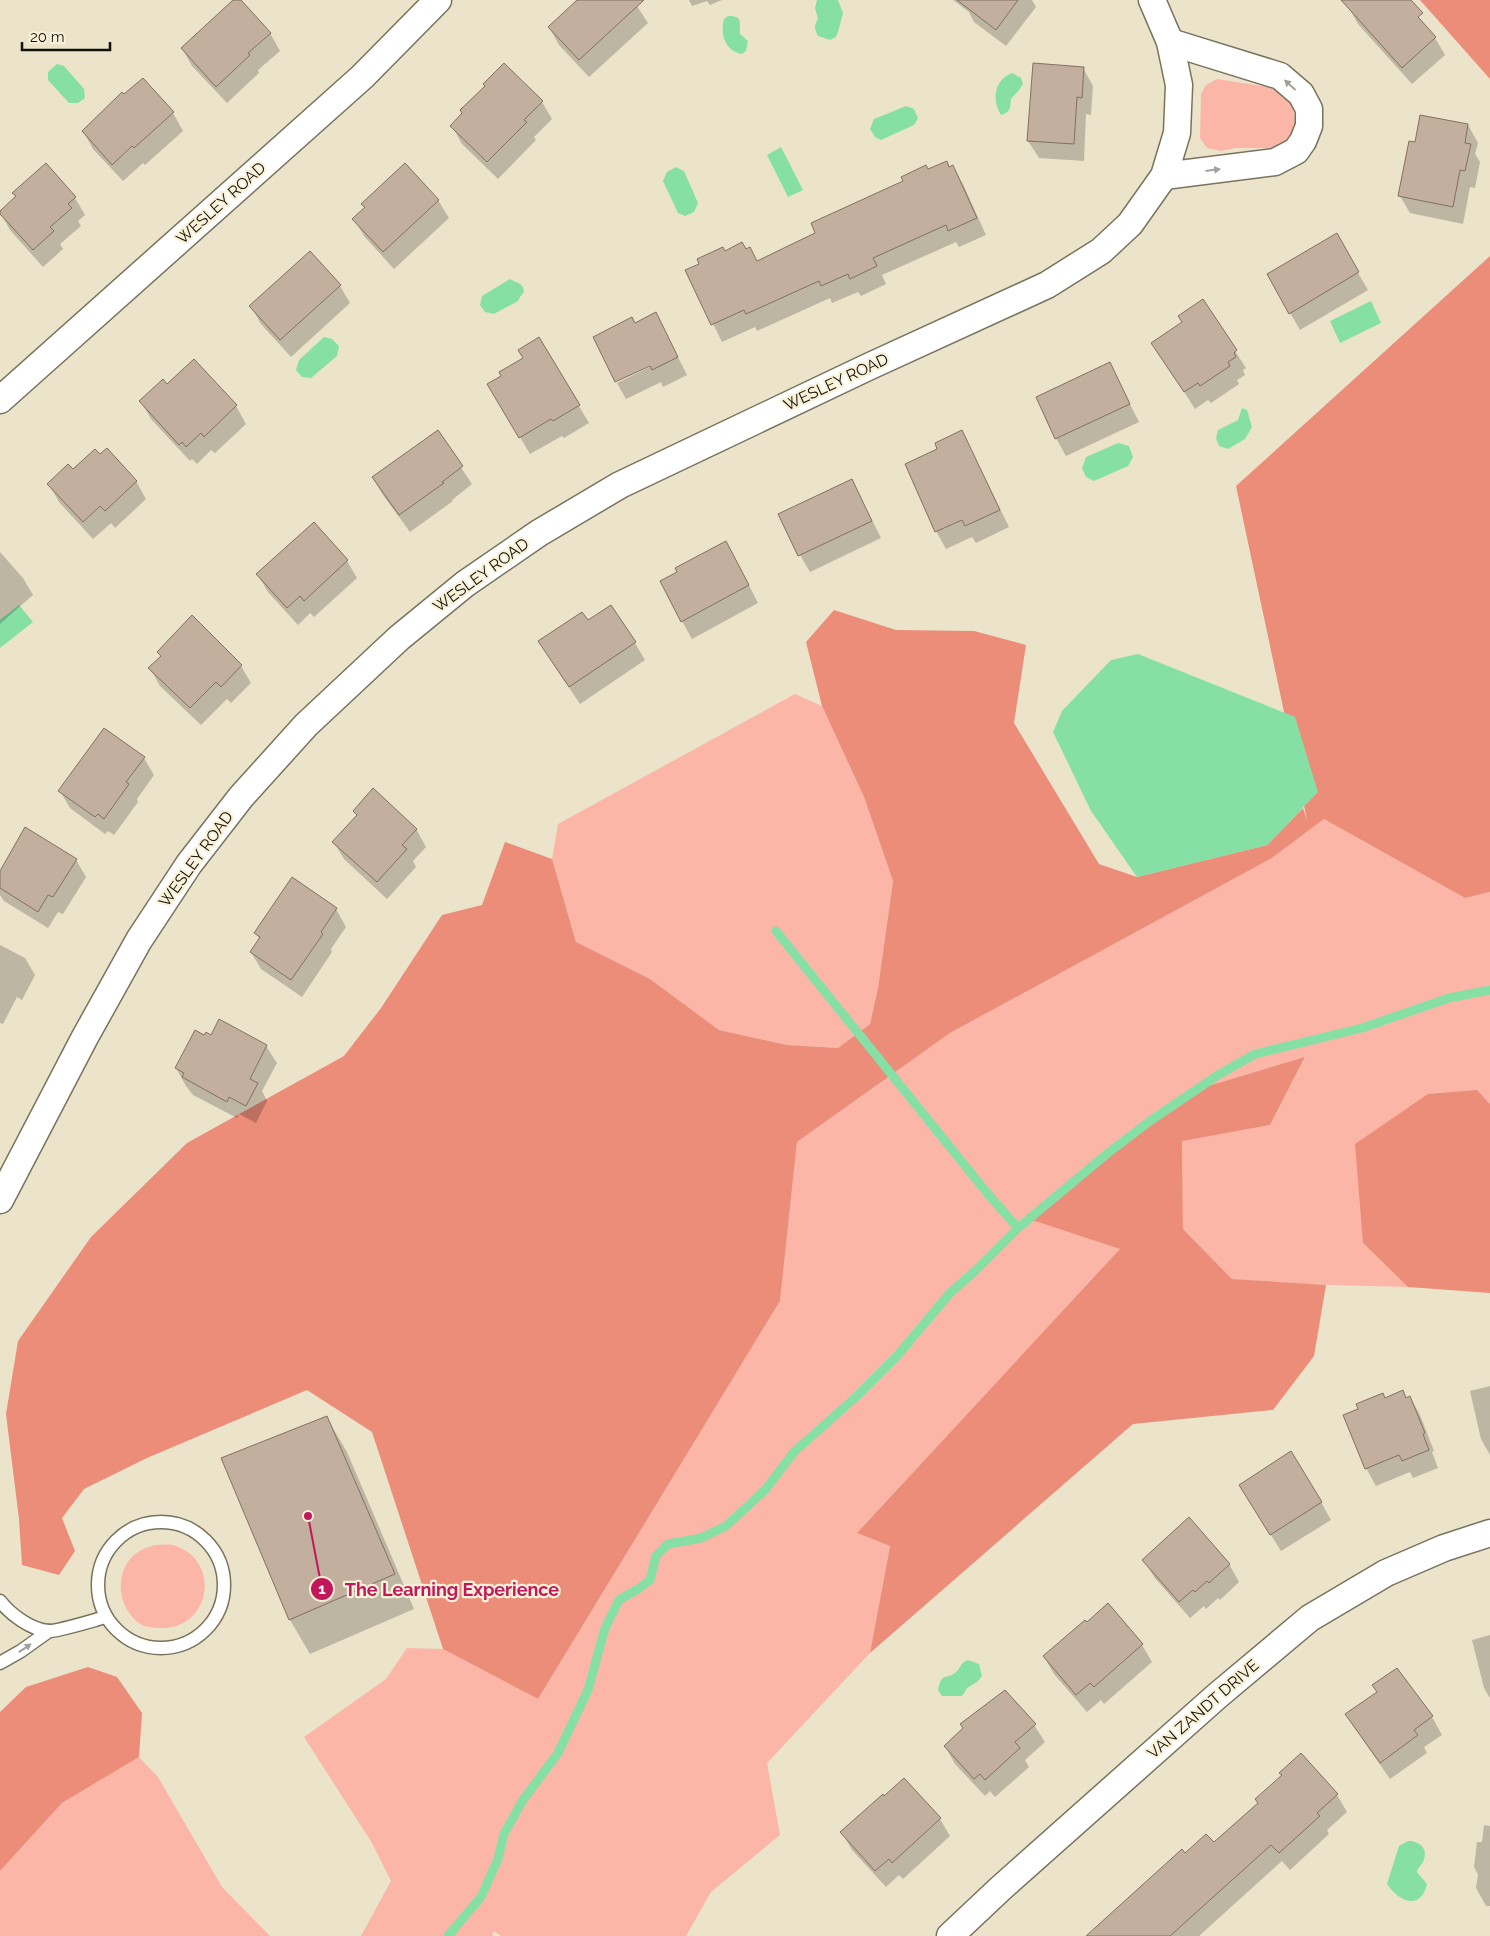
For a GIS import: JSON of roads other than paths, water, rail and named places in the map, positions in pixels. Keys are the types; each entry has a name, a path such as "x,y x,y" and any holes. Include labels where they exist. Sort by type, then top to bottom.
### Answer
{"street":[{"name":"WESLEY ROAD","path":"0,400 362,77 438,0"},
{"name":"WESLEY ROAD","path":"0,1200 85,1037 130,956 189,864 241,797 306,725 399,638 464,584 538,533 620,485 859,371 1047,285 1101,251 1130,224 1164,176 1176,133 1179,85 1170,42 1152,0"},
{"path":"1164,176 1275,162 1296,151 1303,141 1309,126 1309,109 1301,94 1280,76 1170,42"},
{"name":"VAN ZANDT DRIVE","path":"950,1936 1209,1703 1310,1618 1386,1573 1444,1548 1490,1533"}],"lane":[{"path":"164,1522 185,1526 203,1538 216,1554 223,1574 224,1595 217,1615 204,1632 186,1644 167,1648 147,1647 129,1640 114,1628 106,1616 102,1610 98,1589 100,1568 109,1549 124,1534 143,1524 164,1522"},
{"path":"0,1601 9,1612 29,1625 49,1631"},
{"path":"0,1663 49,1631 106,1616"}],"waterway":[{"path":"776,931 987,1193 1018,1228"},
{"path":"448,1936 481,1897 498,1859 504,1834 523,1800 558,1753 588,1690 605,1628 619,1600 650,1580 656,1556 668,1544 701,1538 726,1526 765,1490 794,1452 857,1396 897,1356 950,1293 1018,1228 1108,1153 1150,1121 1218,1075 1255,1054 1362,1028 1449,998 1490,990"}],"place":[{"name":"The Learning Experience","path":"308,1516"}]}
